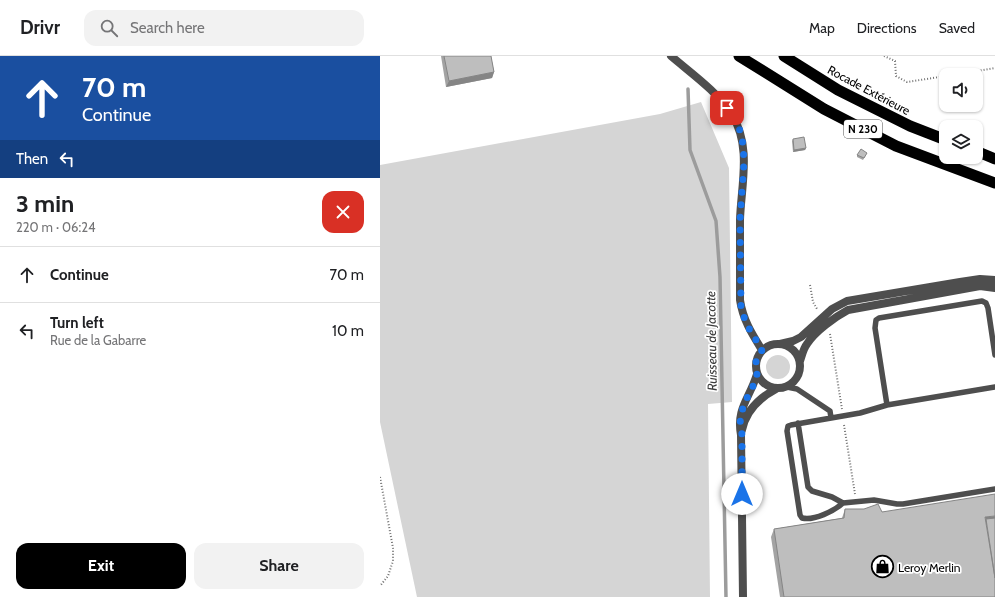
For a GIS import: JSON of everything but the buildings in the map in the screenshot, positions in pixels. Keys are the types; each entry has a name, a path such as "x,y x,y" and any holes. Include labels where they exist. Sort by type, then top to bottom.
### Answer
{"highway":[{"name":"N 230","path":"739,56 824,109 896,146 995,183"},
{"name":"Rocade Extérieure","path":"784,56 838,90 910,126 939,137"},
{"path":"983,154 995,158"}],"street":[{"path":"671,56 721,100 739,127 743,144 744,162 740,220 741,304 747,325 762,350"},
{"path":"743,597 742,435 740,419 741,412 754,384 757,374 756,361 762,350 770,345 793,341 801,337 832,309 847,301 980,279 995,280"},
{"path":"742,435 746,417 751,409 761,398 776,389 787,387 793,382 798,376 800,362 807,343 832,320 848,310 980,286 995,288"},
{"path":"780,344 793,350 800,362"},
{"path":"757,374 764,384 776,389"}],"lane":[{"path":"887,405 875,328 876,320 879,318 982,301 986,303 988,308 995,355"},
{"path":"787,387 797,389 830,411 831,418"},
{"path":"843,503 838,508 822,515 805,519 802,518 800,515 787,431 788,426 791,424 860,413 887,405 995,387"},
{"path":"798,423 808,487 812,491 832,497 843,503 874,500 903,504 995,489"}],"path":[{"path":"884,56 894,61 896,76 907,82 939,77"},
{"path":"983,70 995,68"},
{"path":"810,285 813,302 822,318"},
{"path":"380,477 394,561 388,576 380,586"}],"shaded area":[{"path":"701,102 729,168 732,402 708,404 710,597 417,597 380,422 380,165 660,114"},
{"path":"778,355 783,356 789,362 789,372 783,378 778,379 773,378 767,372 766,367 767,362 773,356"}],"waterway":[{"name":"Ruisseau de Jacotte","path":"688,89 690,150 716,221 720,277 726,597"}],"place":[{"name":"Leroy Merlin","path":"882,567"}],"route":[{"path":"727,108 739,127 743,144 744,162 740,220 741,309 747,325 762,350 756,361 757,374 754,384 744,404 740,419 742,435 742,494"}]}
